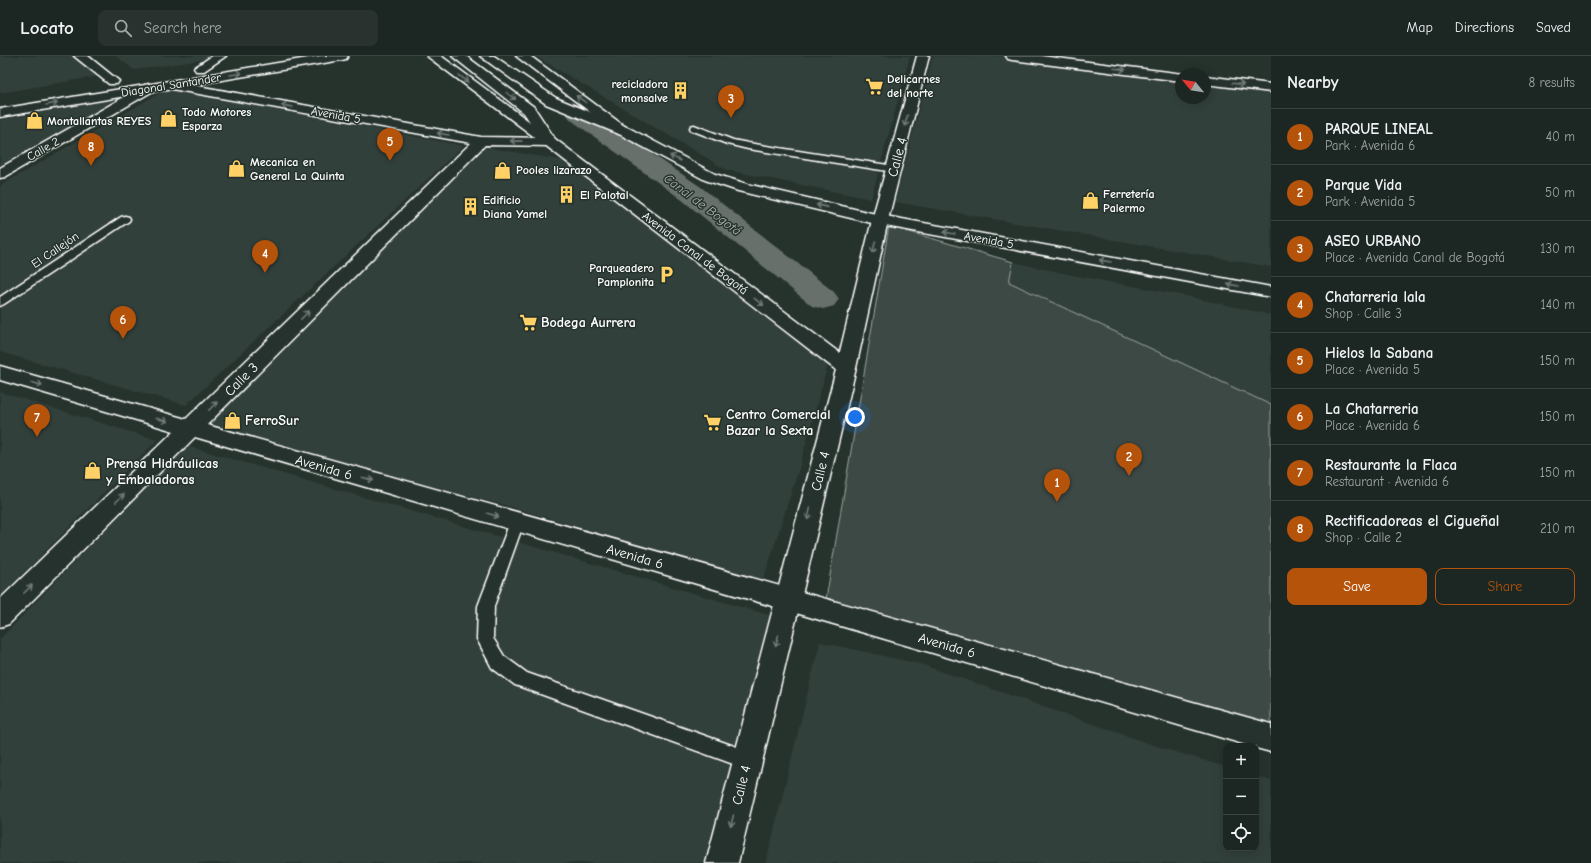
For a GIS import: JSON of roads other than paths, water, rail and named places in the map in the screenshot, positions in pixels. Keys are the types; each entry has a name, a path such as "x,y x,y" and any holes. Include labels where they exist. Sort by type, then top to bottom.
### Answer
{"street":[{"path":"80,56 113,81"},
{"path":"200,68 220,56"},
{"name":"Diagonal Santander","path":"178,71 270,56"},
{"name":"Diagonal Santander","path":"0,113 342,56"},
{"path":"433,56 550,142"},
{"name":"Avenida Canal de Bogotá","path":"458,56 529,110 550,142 846,368"},
{"path":"486,56 551,101 624,131"},
{"path":"522,56 624,131"},
{"name":"Calle 4","path":"722,863 846,368 880,220 923,56"},
{"path":"1012,56 1175,76"},
{"name":"Diagonal Santander","path":"98,84 127,79"},
{"path":"1211,81 1271,88"},
{"name":"Avenida 5","path":"170,85 481,141 550,142"},
{"name":"Calle 2","path":"0,174 149,88"},
{"name":"Avenida 5","path":"624,131 710,177 743,188 880,220 1271,292"},
{"name":"Calle 3","path":"0,616 481,141"},
{"name":"Avenida 6","path":"0,373 1271,738"}],"lane":[{"path":"694,128 730,142 748,146 894,169"},
{"name":"El Callejón","path":"0,302 125,219"},
{"path":"517,522 486,606 485,639 498,662 521,679 748,760"}],"waterway":[{"name":"Canal de Bogotá","path":"579,115 691,193 823,299"}],"place":[{"name":"Delicarnes del norte","path":"874,86"},
{"name":"recicladora monsalve","path":"681,91"},
{"name":"ASEO URBANO","path":"731,118"},
{"name":"Todo Motores Esparza","path":"169,119"},
{"name":"Montallantas REYES","path":"34,121"},
{"name":"Hielos la Sabana","path":"390,161"},
{"name":"Rectificadoreas el Cigueñal","path":"91,166"},
{"name":"Mecanica en General La Quinta","path":"237,169"},
{"name":"Pooles lizarazo","path":"503,170"},
{"name":"El Palotal","path":"567,195"},
{"name":"Ferretería Palermo","path":"1090,201"},
{"name":"Edificio Diana Yamel","path":"470,207"},
{"name":"Chatarreria lala","path":"265,273"},
{"name":"Parqueadero Pamplonita","path":"667,275"},
{"name":"Bodega Aurrera","path":"528,322"},
{"name":"La Chatarreria","path":"123,339"},
{"name":"FerroSur","path":"232,420"},
{"name":"Centro Comercial Bazar la Sexta","path":"713,422"},
{"name":"Restaurante la Flaca","path":"37,437"},
{"name":"Prensa Hidráulicas y Embaladoras","path":"93,471"},
{"name":"Parque Vida","path":"1129,476"},
{"name":"PARQUE LINEAL","path":"1057,502"}]}
